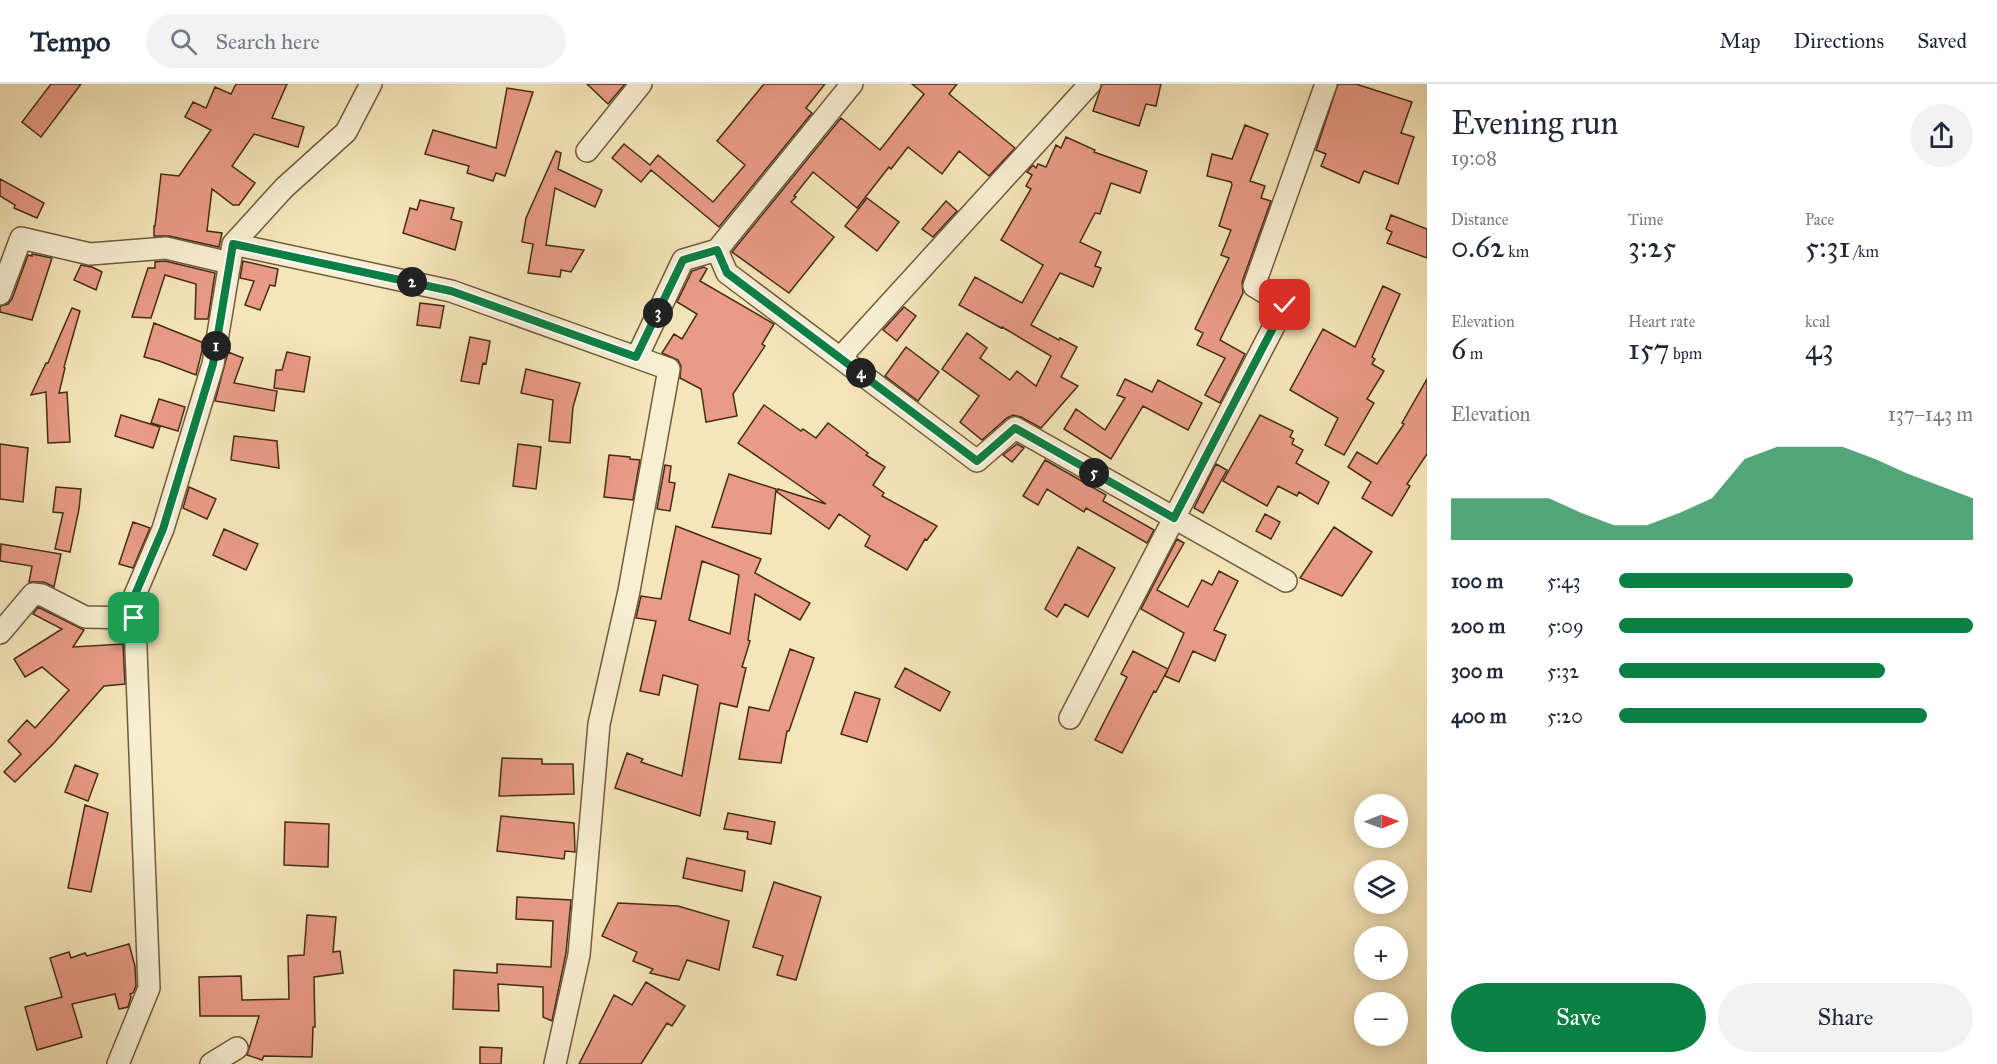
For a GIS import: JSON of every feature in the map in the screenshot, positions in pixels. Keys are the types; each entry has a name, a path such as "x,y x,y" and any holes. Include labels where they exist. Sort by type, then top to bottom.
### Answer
{"street":[{"path":"118,1064 149,988 134,597 163,529 213,364 232,253 284,188 346,132 371,84"},
{"path":"587,151 641,84"},
{"path":"636,357 683,260 717,250 852,84"},
{"path":"840,358 1090,84"},
{"path":"1070,718 1285,305 1254,286 1326,84"},
{"path":"0,294 21,238 90,254 166,248 232,253 451,291 669,369 628,591 599,724 579,955 555,1064"},
{"path":"717,250 727,273 977,461 1015,428 1286,581"},
{"path":"0,633 33,594 42,595 85,617 134,618"},
{"path":"212,1064 237,1048"}],"building":[{"path":"51,84 81,84 41,137 22,122"},
{"path":"236,84 287,84 272,118 304,127 298,147 254,134 232,166 255,183 239,205 233,205 212,189 207,231 222,233 219,247 169,236 154,236 161,174 179,176 211,130 185,117 193,102 206,108 215,87 231,94"},
{"path":"587,84 625,84 608,104"},
{"path":"764,84 825,84 806,108 812,113 719,227 651,170 641,182 612,158 624,144 650,165 658,155 713,202 745,165 717,141"},
{"path":"912,84 957,84 949,94 1015,148 989,176 959,151 942,174 908,147 857,208 813,172 791,202 834,237 789,293 732,252 841,118 880,150 924,94"},
{"path":"1102,84 1161,84 1156,106 1146,104 1139,126 1093,111"},
{"path":"1338,84 1356,84 1412,102 1401,133 1414,137 1398,184 1364,171 1359,183 1321,166 1326,154 1316,150"},
{"path":"507,88 533,92 505,176 496,173 493,181 467,173 469,166 425,154 433,130 496,148"},
{"path":"1245,125 1268,134 1250,181 1265,186 1261,198 1271,201 1242,282 1243,293 1220,340 1245,354 1220,403 1205,395 1225,358 1197,345 1203,333 1195,329 1229,258 1221,255 1231,230 1219,226 1232,185 1231,182 1207,176 1212,154 1232,159"},
{"path":"1066,137 1095,150 1094,152 1147,171 1140,193 1111,183 1100,214 1095,213 1080,242 1101,252 1095,266 1101,268 1093,287 1060,273 1031,325 1077,347 1061,377 1078,386 1041,428 1013,415 982,440 960,422 979,396 942,369 967,333 987,348 980,358 1010,380 1017,371 1036,386 1051,356 959,305 975,277 1022,303 1043,265 1001,240 1031,189 1026,186 1032,175 1027,172 1033,165 1036,168 1038,164 1046,167 1056,145 1061,148"},
{"path":"556,151 561,153 558,169 602,190 595,207 555,188 546,245 584,250 571,272 561,270 560,277 528,273 533,244 522,242 526,218"},
{"path":"0,179 44,203 37,218 14,208 15,205 0,196"},
{"path":"867,198 899,222 877,251 845,226"},
{"path":"420,200 454,208 451,219 462,222 455,250 403,233 410,208 417,210"},
{"path":"946,201 957,211 933,237 922,229"},
{"path":"1391,215 1427,229 1427,258 1387,243 1392,232 1386,229"},
{"path":"32,254 52,258 32,320 0,312 0,306 8,304 12,299 28,255 32,256"},
{"path":"165,261 215,273 208,319 195,319 196,284 165,275 151,318 132,317 148,268 155,268 155,262"},
{"path":"243,261 278,269 275,286 270,285 260,310 245,305 254,281 240,278"},
{"path":"81,265 102,272 96,290 74,280"},
{"path":"704,267 707,269 700,281 774,324 762,344 765,346 733,394 737,416 706,422 701,389 680,378 681,366 678,360 662,353 674,334 682,339 697,314 677,302 692,271"},
{"path":"1383,286 1400,294 1372,357 1375,359 1372,364 1384,371 1367,399 1374,403 1344,455 1325,445 1338,418 1290,390 1323,329 1355,347"},
{"path":"420,303 444,306 440,328 417,325"},
{"path":"904,307 916,316 897,341 883,330"},
{"path":"72,308 80,311 59,393 67,392 70,442 48,443 46,392 31,395"},
{"path":"154,323 204,343 196,375 144,357"},
{"path":"470,337 490,341 486,364 483,363 479,384 461,381"},
{"path":"906,347 939,372 918,401 885,376"},
{"path":"228,352 243,358 234,383 277,391 274,411 215,401"},
{"path":"287,352 310,357 304,392 274,388 276,370 282,370"},
{"path":"526,369 580,383 573,407 570,443 549,441 553,400 521,393"},
{"path":"1125,379 1152,392 1158,380 1202,403 1188,430 1143,406 1111,459 1064,429 1076,409 1105,430 1125,398 1117,395"},
{"path":"1427,379 1427,454 1407,484 1410,486 1392,516 1362,498 1371,482 1348,467 1357,452 1377,464 1404,424 1402,423"},
{"path":"159,399 185,407 178,431 151,423"},
{"path":"764,405 801,431 803,429 816,438 828,423 868,453 866,455 885,467 873,485 884,493 882,496 937,526 927,540 925,539 907,570 865,546 870,536 839,514 829,529 777,492 778,489 826,504 738,443"},
{"path":"121,415 160,427 153,448 115,436"},
{"path":"1260,415 1293,431 1290,437 1294,439 1292,444 1303,450 1296,463 1329,482 1318,504 1299,492 1297,496 1278,486 1267,506 1223,481"},
{"path":"234,436 277,441 279,468 231,460"},
{"path":"0,444 28,448 23,502 0,499"},
{"path":"518,444 541,447 536,489 513,486"},
{"path":"1017,444 1024,448 1012,462 1003,455"},
{"path":"609,455 640,460 633,500 604,497"},
{"path":"1045,460 1106,495 1103,501 1154,530 1147,543 1086,508 1084,512 1047,489 1038,505 1023,496"},
{"path":"1216,464 1227,470 1203,513 1194,508"},
{"path":"665,465 671,466 669,482 675,483 670,511 657,509"},
{"path":"729,474 776,489 771,534 712,527"},
{"path":"56,487 81,489 70,552 55,549 63,513 53,512"},
{"path":"189,487 216,499 207,519 183,508"},
{"path":"1265,514 1280,522 1271,539 1256,531"},
{"path":"133,522 150,528 133,568 119,564"},
{"path":"676,526 761,559 755,573 810,603 800,620 755,594 748,640 750,641 742,667 746,668 737,707 720,703 700,816 615,788 627,753 643,759 641,762 682,776 698,685 663,675 659,695 640,691 656,621 636,618 641,596 661,599","holes":["702,561 739,575 730,634 689,620"]},
{"path":"1334,527 1372,552 1342,596 1300,578"},
{"path":"224,529 258,544 246,570 213,555"},
{"path":"1177,539 1184,543 1157,590 1188,607 1202,580 1212,585 1219,571 1238,581 1214,630 1226,635 1215,661 1193,651 1179,682 1165,676 1184,633 1141,609"},
{"path":"1,544 61,554 54,587 44,582 29,582 32,566 0,561"},
{"path":"1078,547 1115,568 1088,617 1065,604 1057,617 1045,609"},
{"path":"38,607 84,630 73,647 123,644 125,684 104,686 53,744 15,782 4,772 21,754 8,741 27,720 35,728 69,690 42,667 25,677 14,659 62,629 33,614"},
{"path":"790,649 814,658 789,731 787,731 781,763 739,759 749,707 769,711"},
{"path":"1133,651 1168,669 1122,753 1095,740 1127,677 1121,674"},
{"path":"905,668 950,692 940,711 895,687"},
{"path":"855,692 880,699 867,742 841,734"},
{"path":"502,758 542,759 542,764 573,764 574,794 499,796"},
{"path":"75,765 98,774 88,801 65,792"},
{"path":"85,805 108,813 91,892 68,888"},
{"path":"728,813 775,822 771,844 747,839 748,832 724,829"},
{"path":"501,816 574,823 575,852 565,851 564,859 497,851"},
{"path":"285,822 329,824 328,867 284,865"},
{"path":"687,858 745,871 742,891 683,878"},
{"path":"774,882 821,897 796,980 777,975 783,956 753,947"},
{"path":"517,897 571,900 566,953 552,1021 543,1017 543,987 498,984 499,1011 453,1009 454,970 497,973 497,964 551,967 553,921 516,919"},
{"path":"618,903 678,906 729,921 719,970 687,960 679,980 650,973 653,969 633,961 637,952 602,936"},
{"path":"307,915 336,917 333,952 340,951 343,973 314,977 315,1027 313,1027 312,1057 264,1056 262,1060 247,1055 259,1016 200,1016 199,977 241,976 242,1000 289,999 288,956 304,955"},
{"path":"129,944 135,966 136,986 130,994 128,1007 119,1009 115,994 72,1004 82,1037 37,1050 25,1007 62,997 50,958 69,952 71,958 85,953 87,956"},
{"path":"646,982 685,1006 672,1026 667,1023 641,1064 579,1064 614,995 632,1005"},
{"path":"480,1047 502,1048 501,1064 480,1064"}],"route":[{"path":"134,618 134,597 163,529 213,364 233,244 451,291 636,357 683,260 717,250 727,273 977,461 1015,428 1174,518 1285,305"}]}
